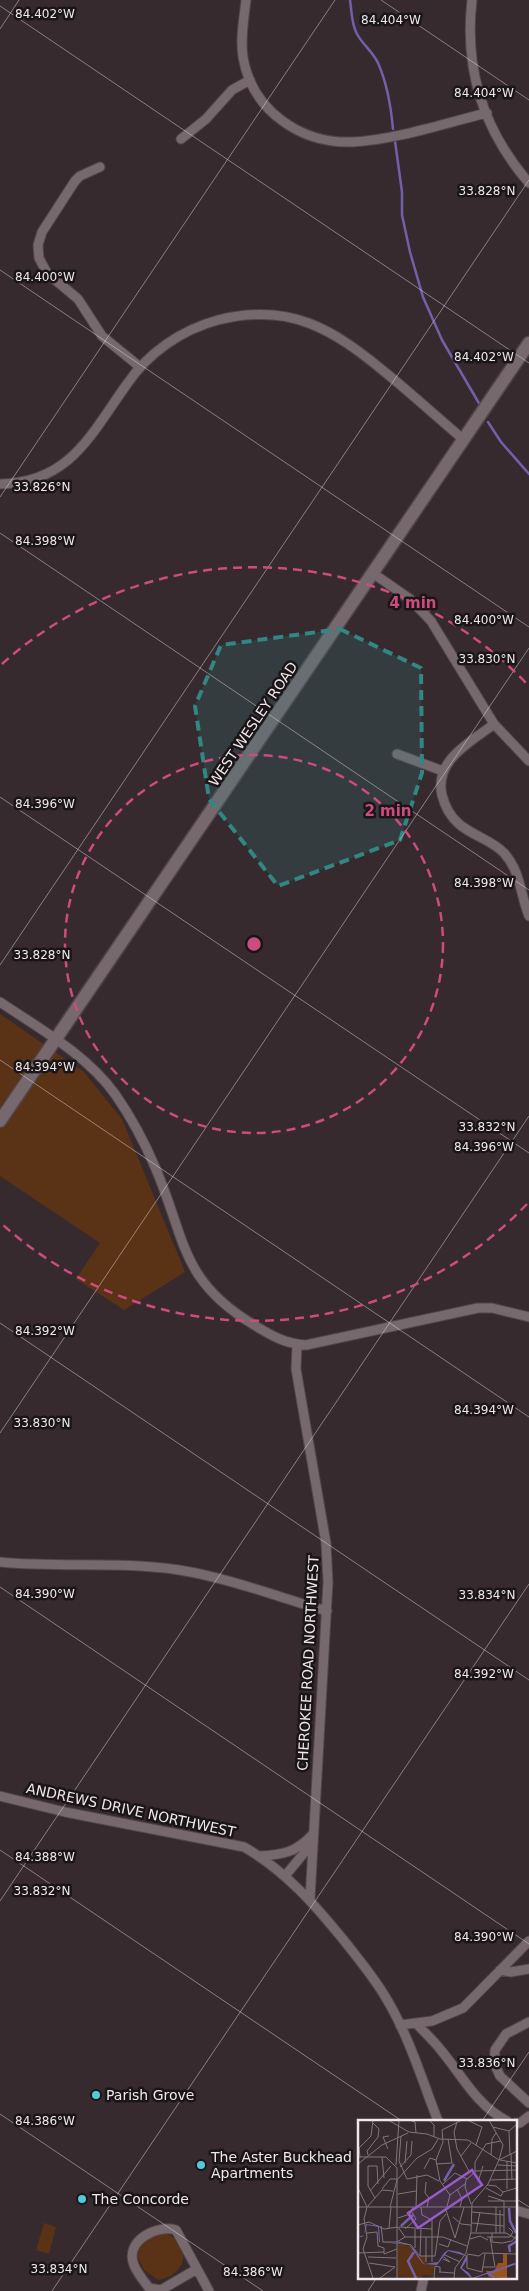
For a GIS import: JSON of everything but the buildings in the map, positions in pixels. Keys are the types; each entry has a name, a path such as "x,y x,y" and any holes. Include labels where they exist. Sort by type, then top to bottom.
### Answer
{"street":[{"path":"246,0 242,46 250,80 263,102 281,120 303,134 328,141 375,139 487,114"},
{"path":"472,0 470,54 474,75 487,114 501,146 529,183"},
{"path":"180,139 206,119 232,90 250,80"},
{"path":"100,167 80,176 75,181 42,232 38,245 39,258 47,273 78,299 102,336 140,367"},
{"path":"0,484 34,480 53,472 69,461 86,443 140,367 171,340 208,323 248,315 271,315 293,318 320,327 353,346 464,440"},
{"name":"WEST WESLEY ROAD","path":"0,1120 529,344"},
{"path":"374,574 410,600 431,621 494,724 529,762"},
{"path":"494,724 454,755 443,771 441,789 448,811 461,826 504,853 520,881 529,916"},
{"path":"396,754 443,771"},
{"path":"0,1002 55,1040 95,1072 114,1092 129,1114 156,1168 185,1254 204,1285 239,1316 277,1339 297,1345 314,1344 478,1308 492,1308 529,1317"},
{"name":"CHEROKEE ROAD NORTHWEST","path":"297,1345 296,1369 326,1542 327,1611 310,1899"},
{"path":"0,1562 180,1570 217,1578 327,1611"},
{"name":"ANDREWS DRIVE NORTHWEST","path":"0,1796 65,1812 244,1847 259,1856 310,1899 366,1968 387,1998 400,2025 438,2120"},
{"path":"259,1856 290,1852 313,1842"},
{"path":"287,1878 313,1842"},
{"path":"400,2025 432,2021 454,2013 470,2001 529,1941"},
{"path":"500,1970 510,1972 526,1970"},
{"path":"529,2022 506,2034 495,2050 494,2063 500,2076 529,2104"},
{"path":"416,2023 441,2050 463,2082 491,2113 505,2120"},
{"path":"516,2123 520,2123 529,2116"},
{"path":"516,2210 529,2214"},
{"path":"197,2269 161,2290 149,2288 133,2264 132,2252 151,2231 168,2227 176,2230 209,2291"},
{"path":"421,2291 424,2278"}],"highlighted area":[{"path":"340,629 421,668 422,773 400,840 278,886 209,799 195,706 221,645"}],"shaded area":[{"path":"0,1014 84,1072 122,1119 185,1272 124,1310 76,1279 100,1243 0,1176"},
{"path":"44,2223 56,2227 49,2254 36,2250"},
{"path":"162,2232 172,2236 179,2242 183,2257 181,2265 176,2271 169,2277 158,2280 144,2270 136,2254 147,2240"}],"waterway":[{"path":"350,0 355,30 376,59 384,79 393,129"},
{"path":"395,141 402,192 402,215 423,297 442,340 480,405"},
{"path":"488,422 501,442 529,474"}],"place":[{"name":"Parish Grove","path":"96,2095"},
{"name":"The Aster Buckhead Apartments","path":"201,2165"},
{"name":"The Concorde","path":"82,2199"}]}
